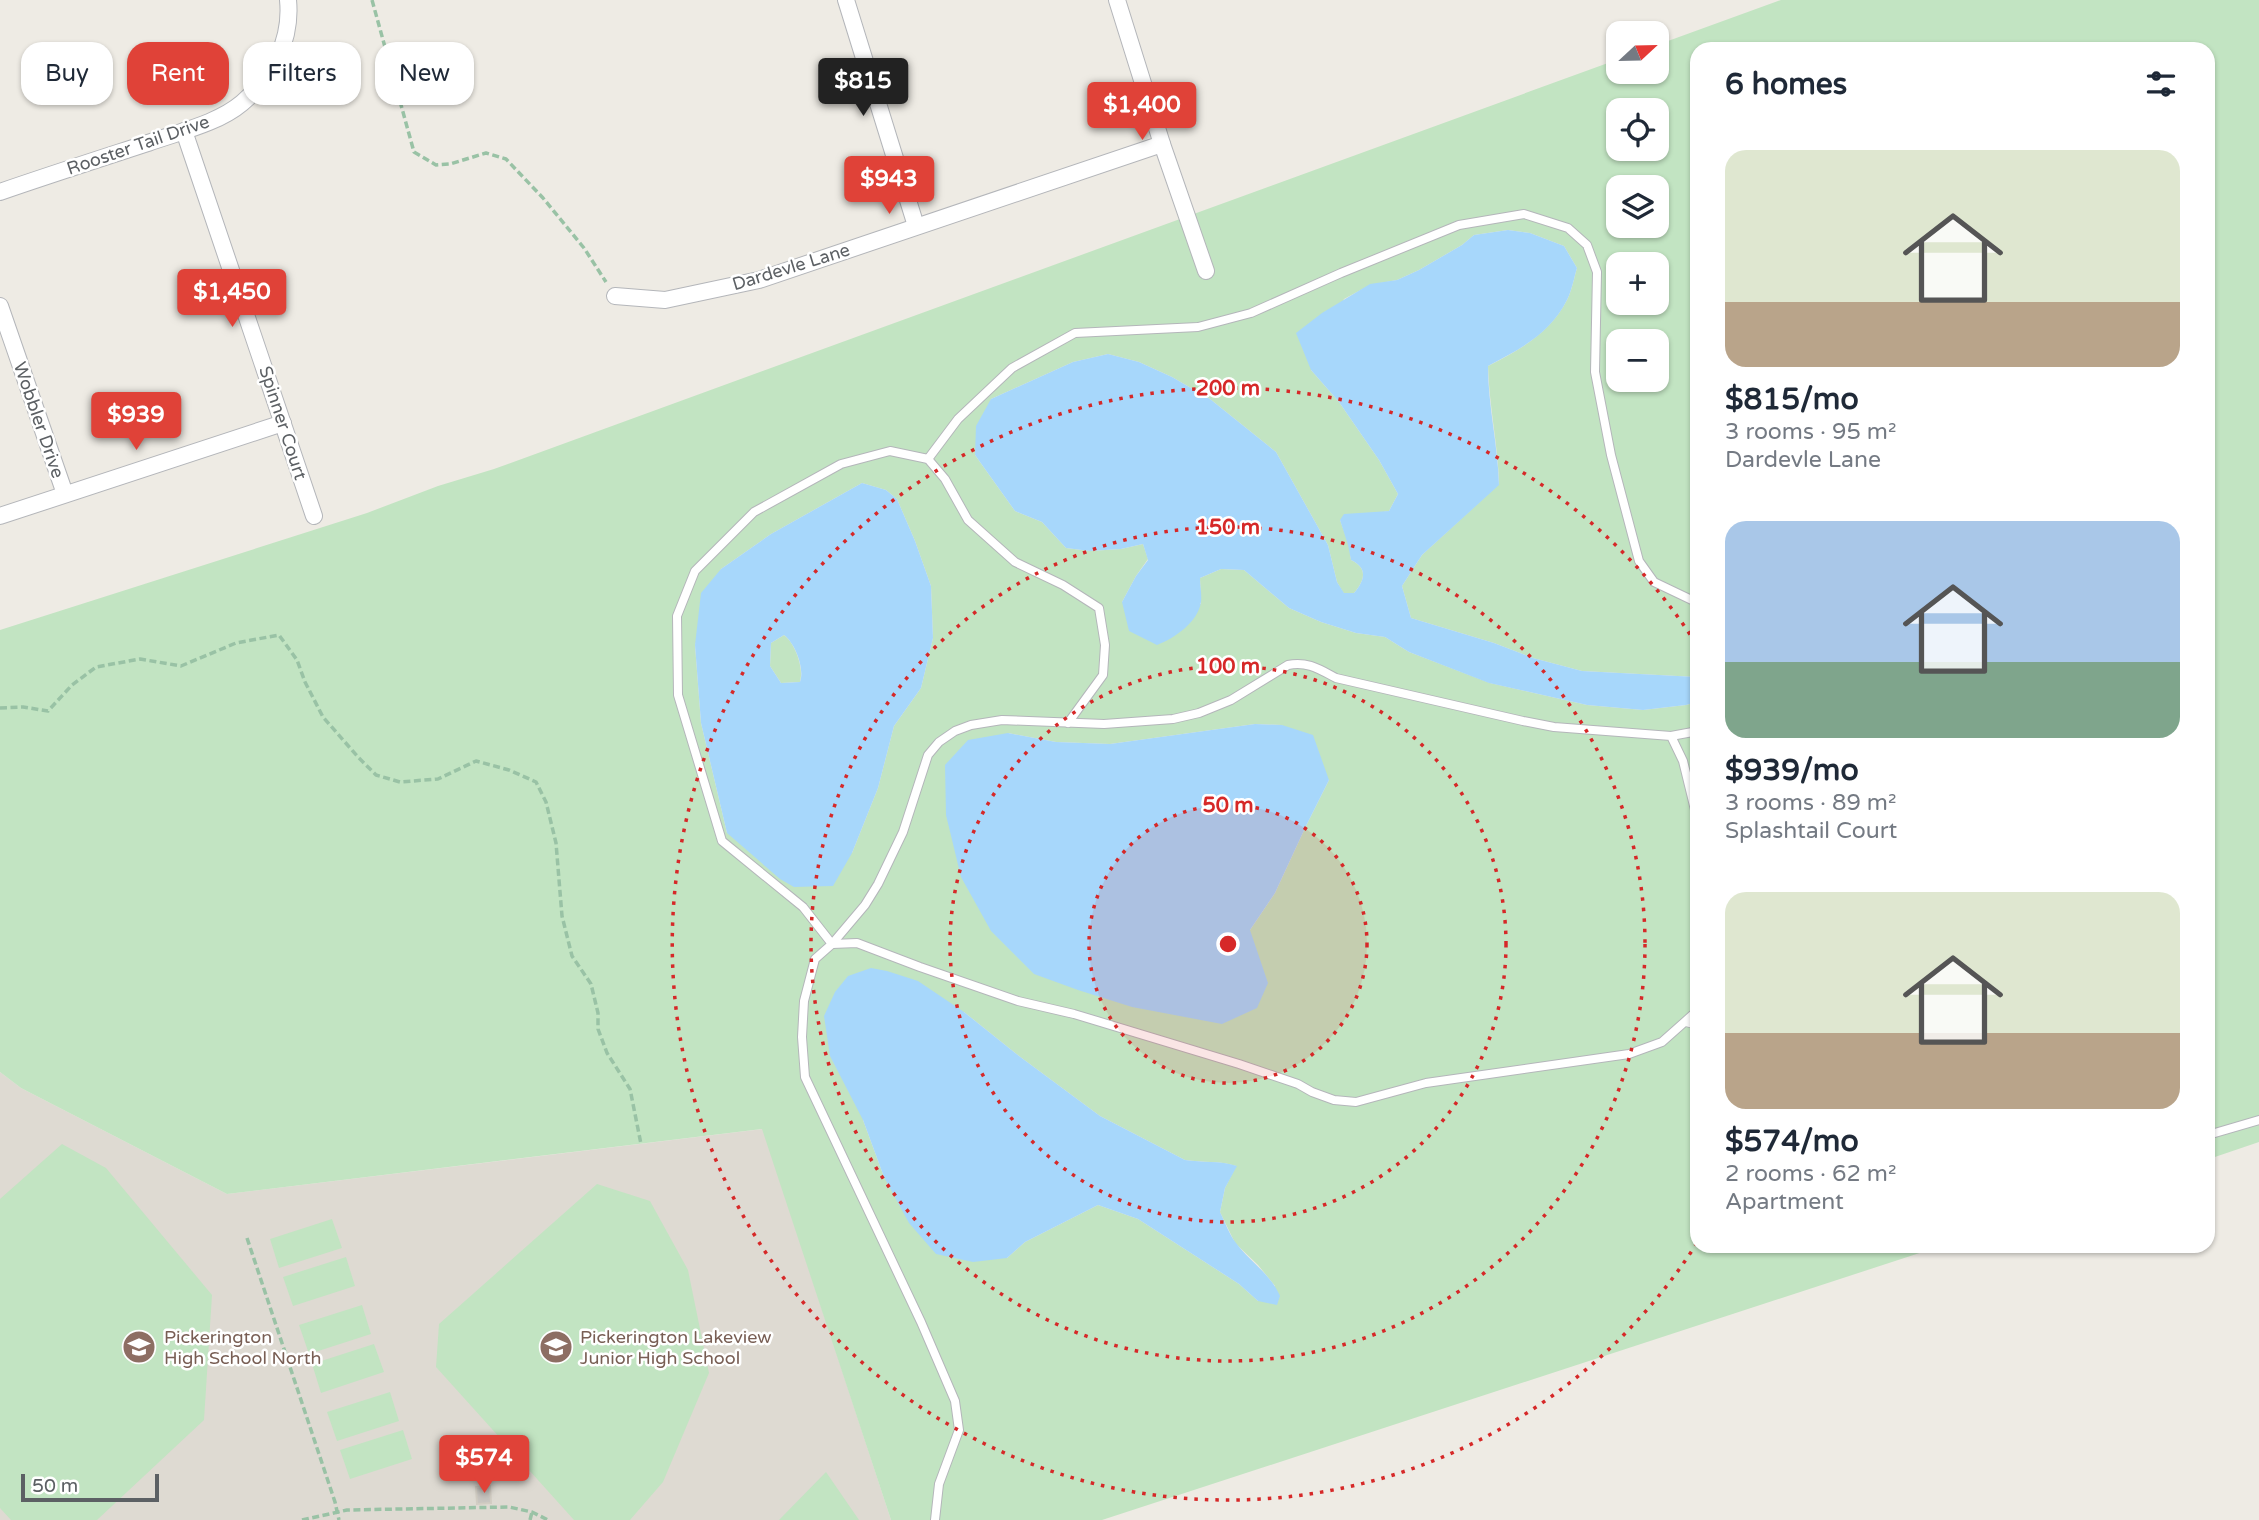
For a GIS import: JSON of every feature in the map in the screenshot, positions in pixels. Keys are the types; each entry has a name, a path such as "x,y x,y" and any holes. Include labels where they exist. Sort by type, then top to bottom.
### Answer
{"street":[{"name":"Rooster Tail Drive","path":"0,192 184,131 242,104 274,65 285,40 289,18 288,0"},
{"path":"846,0 916,226"},
{"path":"1117,0 1162,144 1206,271"},
{"name":"Spinner Court","path":"184,131 314,516"},
{"name":"Dardevle Lane","path":"615,296 665,300 759,280 1162,144"},
{"name":"Wobbler Drive","path":"0,306 65,494"},
{"path":"0,516 283,423"}],"lane":[{"path":"928,459 958,419 1012,368 1075,333 1198,327 1251,313 1459,225 1524,214 1568,228 1587,245 1597,272 1595,372 1611,455 1639,561 1654,582 1690,599"},
{"path":"832,944 803,907 722,841 678,695 677,616 695,571 754,512 841,464 890,451 928,459 945,479 968,520 1015,562 1063,585 1098,608 1105,645 1103,674 1068,723"},
{"path":"935,1520 939,1484 960,1430 955,1401 921,1322 805,1077 802,1037 804,1001 815,959 832,944 865,905 888,866 904,832 928,755 939,742 971,724 1002,720 1138,723 1199,713 1231,700 1288,665 1298,663 1311,665 1336,678 1554,727 1671,736 1690,732"},
{"path":"1671,736 1684,761 1690,787"},
{"path":"832,944 857,943 1008,997 1240,1064 1334,1100 1356,1102 1426,1083 1629,1054 1662,1042 1690,1018"},
{"path":"1686,1022 1690,1023"},
{"path":"2215,1133 2259,1120"}],"path":[{"path":"372,0 414,152 436,165 450,164 486,153 506,159 584,248 615,296"},
{"path":"0,708 23,707 48,711 72,685 96,667 140,659 181,666 236,643 279,635 297,660 323,716 376,775 400,782 438,779 477,761 509,770 536,782 546,802 556,843 562,916 572,956 591,984 598,1013 598,1029 607,1053 630,1089 641,1144"},
{"path":"247,1238 339,1520"},
{"path":"302,1520 338,1512 509,1507 532,1512 548,1520"},
{"path":"530,1520 532,1512"}],"shaded area":[{"name":"Pickerington Lakeview Junior High School","path":"0,1072 21,1088 227,1194 763,1129 891,1520 0,1520"}],"green space":[{"path":"1781,0 2259,0 2259,1142 2215,1157 2215,42 1690,42 1690,677 1582,671 1411,618 1402,586 1422,555 1499,484 1488,366 1523,347 1543,331 1560,312 1572,288 1577,268 1564,246 1530,233 1508,230 1474,235 1419,270 1397,280 1370,285 1344,299 1311,370 1339,402 1379,460 1398,494 1389,511 1340,520 1351,560 1360,567 1363,575 1354,593 1344,594 1337,582 1328,545 1276,452 1210,399 1172,377 1139,362 1108,354 1073,362 991,399 975,455 1015,511 1042,522 1066,548 1090,551 1143,544 1148,559 1122,602 1201,604 1200,578 1221,569 1244,570 1289,608 1356,633 1385,637 1409,652 1490,683 1587,705 1643,710 1690,704 1690,1253 1920,1253 1102,1520 891,1520 762,1129 227,1194 21,1088 0,1072 0,630 367,513 438,486 494,469 1606,64 1606,84 1670,84 1670,40","holes":["862,483 886,490 897,499 931,586 933,638 921,688 894,726 878,788 852,853 727,833 701,723 695,645 721,569 771,534","1255,724 1282,725 1329,780 1275,893 1250,930 1008,733 1056,742 1110,744","964,1012 1100,1116 1185,1160 1236,1166 1225,1188 1220,1212 1235,1243 1275,1286 1258,1301 1239,1284 1138,1219 1098,1205 1025,1242 1007,1258 884,1177 863,1120"]},
{"path":"784,635 798,656 800,682 781,683 770,666 771,643"},
{"path":"62,1144 106,1168 212,1295 204,1420 97,1520 11,1520 0,1508 0,1199"},
{"path":"597,1184 650,1201 688,1270 709,1373 663,1482 630,1520 574,1520 436,1367 439,1324"},
{"path":"332,1219 342,1248 279,1268 270,1239"},
{"path":"346,1257 355,1286 293,1306 283,1277"},
{"path":"362,1305 371,1334 309,1354 299,1325"},
{"path":"374,1344 384,1372 321,1393 312,1364"},
{"path":"390,1392 399,1421 337,1441 327,1412"},
{"path":"403,1430 412,1459 350,1479 340,1450"},
{"path":"826,1472 859,1520 779,1520"}],"water":[{"path":"1508,230 1530,233 1564,246 1577,268 1567,300 1552,322 1523,347 1488,366 1499,485 1422,555 1402,586 1411,618 1582,671 1690,677 1690,704 1643,710 1587,705 1489,683 1409,652 1385,637 1356,633 1289,608 1244,570 1221,569 1200,578 1201,602 1191,623 1178,634 1157,645 1129,631 1122,602 1148,560 1143,544 1090,551 1066,548 1042,522 1015,511 975,455 976,426 991,399 1073,362 1108,354 1139,362 1210,399 1276,452 1328,545 1337,582 1344,593 1354,593 1363,575 1360,567 1351,560 1340,520 1344,514 1389,511 1398,494 1379,460 1339,402 1311,370 1296,333 1322,313 1370,284 1397,280 1419,270 1474,235"},
{"path":"862,483 886,490 897,499 931,586 933,638 921,688 894,726 878,788 852,853 833,886 794,887 780,879 727,833 701,723 695,645 701,593 721,569 771,534","holes":["784,635 800,664 800,682 781,683 770,666 771,643"]},
{"path":"1255,724 1282,725 1313,735 1329,780 1275,893 1250,930 1268,983 1257,1008 1222,1024 1132,1007 1034,974 991,931 961,877 946,815 945,765 968,740 1008,733 1056,742 1110,744"},
{"path":"871,968 918,981 964,1012 1100,1116 1185,1160 1237,1166 1225,1188 1220,1212 1236,1243 1276,1288 1280,1296 1277,1305 1258,1301 1239,1284 1138,1219 1098,1205 1025,1242 1007,1258 973,1262 936,1254 909,1223 884,1177 863,1120 830,1056 824,1016 835,992 848,976"}],"building":[{"path":"490,1486 491,1503 477,1504 476,1487"}],"place":[{"name":"Pickerington High School North","path":"139,1347"},
{"name":"Pickerington Lakeview Junior High School","path":"556,1347"}]}
